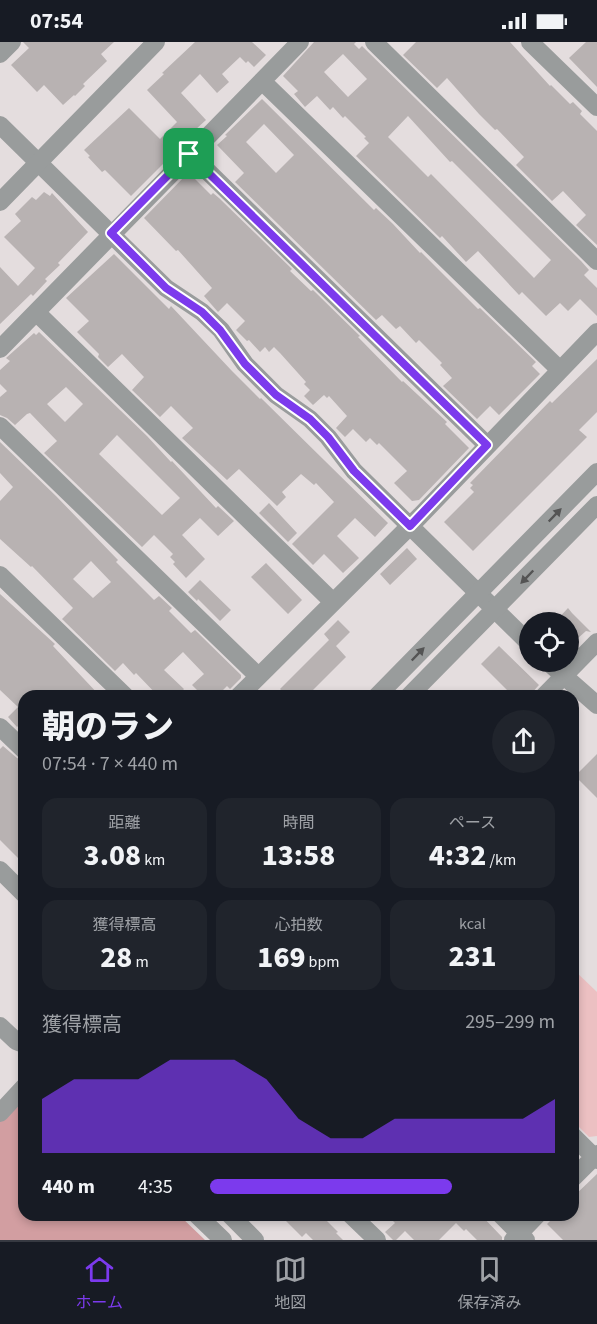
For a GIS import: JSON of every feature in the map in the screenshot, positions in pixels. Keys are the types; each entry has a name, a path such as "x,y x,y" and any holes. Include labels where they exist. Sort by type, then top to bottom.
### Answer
{"street":[{"path":"0,54 12,42"},
{"path":"0,202 156,42"},
{"path":"0,349 300,42"},
{"path":"374,42 597,261"},
{"path":"530,42 597,107"},
{"path":"262,81 560,370"},
{"path":"0,125 166,288 202,312 220,330 245,364 276,395 310,419 328,437 354,471 519,634"},
{"path":"189,154 487,445"},
{"path":"36,312 333,602"},
{"path":"245,690 410,526 597,332"},
{"path":"0,426 258,676"},
{"path":"383,690 597,472"},
{"path":"415,690 597,505"},
{"path":"0,575 119,690"},
{"path":"550,690 597,642"},
{"path":"559,672 597,705"},
{"path":"0,727 18,744"},
{"path":"0,870 18,888"},
{"path":"0,1026 18,1042"},
{"path":"0,1113 18,1094"},
{"path":"579,1141 596,1157 579,1173"},
{"path":"203,1221 223,1240"},
{"path":"236,1221 255,1240"},
{"path":"357,1221 377,1240"},
{"path":"506,1221 520,1238 533,1221"}],"shaded area":[{"path":"579,975 597,992 597,1136 589,1137 579,1127"},
{"path":"18,1104 18,1221 185,1221 205,1240 0,1240 0,1120"}],"building":[{"path":"23,42 114,42 101,54 107,61 83,84 85,86 75,96 63,105 44,85 37,92 11,65 29,48"},
{"path":"195,42 252,42 266,55 254,67 240,57 222,74 229,82 217,93 200,74 181,93 206,120 172,151 174,153 131,196 105,170 102,172 84,150 129,108 160,139 177,122 147,90"},
{"path":"314,42 356,42 354,44 359,49 362,46 589,270 584,275 597,288 597,316 580,299 568,311 560,303 546,316 522,292 519,295 478,251 466,262 442,236 440,238 356,156 369,143 364,138 366,137 345,116 343,118 333,107 330,110 317,96 305,107 294,94 298,91 283,76","holes":["343,54 367,79 348,97 324,72","408,116 450,162 452,161 551,260 534,278 431,174 428,177 388,137"]},
{"path":"416,42 510,42 550,86 570,104 573,102 582,111 580,114 597,131 597,245 576,225 586,215 563,191 552,201 516,165 524,157 479,114 447,78 437,88 403,55"},
{"path":"586,42 597,42 597,87 569,58"},
{"path":"262,99 374,210 376,208 478,309 480,308 536,362 532,366 540,374 499,415 490,406 477,419 443,386 452,378 440,365 442,363 419,340 416,343 400,326 396,329 382,315 376,320 235,182 244,173 217,145 227,136 225,135","holes":["264,124 294,155 276,173 246,142"]},
{"path":"187,174 211,195 213,193 219,198 292,269 290,271 360,336 358,337 402,382 447,422 445,424 469,448 419,500 412,501 394,483 407,471 379,443 377,445 370,438 366,442 353,429 345,437 336,428 347,416 329,396 327,398 324,395 313,405 304,396 310,390 304,384 306,382 274,347 269,352 265,347 260,352 249,340 247,341 236,330 245,321 227,303 218,312 204,296 212,288 178,250 176,251 144,218"},
{"path":"44,192 50,196 52,193 88,232 58,263 60,265 45,279 47,281 33,296 31,294 0,324 0,267 18,286 35,268 4,237 21,221 15,214 32,197 36,200"},
{"path":"114,254 169,309 171,306 260,399 388,523 375,537 355,518 337,536 359,558 343,573 324,554 313,565 292,544 334,502 316,483 314,485 301,474 282,492 286,497 277,506 239,469 227,480 182,438 193,428 171,406 160,417 132,390 144,377 122,354 108,367 98,357 99,354 77,332 89,321 66,298"},
{"path":"39,332 147,436 216,508 218,506 234,521 218,536 200,518 182,535 205,559 186,578 173,564 175,562 170,557 173,554 154,535 142,547 44,453 57,441 30,413 15,425 0,415 0,397 7,391 0,384 0,370 10,361 6,358 34,333 36,335","holes":["66,387 83,404 65,422 47,404","117,435 180,498 162,515 99,454"]},
{"path":"597,359 597,412 579,430 587,437 473,551 444,522 474,492 470,488 473,485 470,483 550,401 552,403"},
{"path":"0,442 56,496 154,600 159,596 172,608 169,611 191,633 195,630 241,675 241,678 230,689 227,686 223,690 197,690 192,685 204,674 183,652 164,670 183,690 152,690 123,663 115,671 62,619 73,608 32,566 0,539 0,501 13,487 0,473","holes":["91,561 111,582 93,598 73,579"]},
{"path":"269,503 297,533 288,542 259,513"},
{"path":"407,548 417,559 390,585 380,574"},
{"path":"266,563 302,600 288,614 251,577"},
{"path":"200,580 231,610 220,621 188,592"},
{"path":"0,594 55,644 53,646 94,690 18,690 18,707 0,690"},
{"path":"338,620 350,632 336,646 346,657 313,690 281,690 329,640 324,634"},
{"path":"579,620 591,632 586,631 579,637"},
{"path":"499,646 519,666 519,672 526,672 539,685 534,690 507,690 481,664"},
{"path":"18,707 17,727 8,717"},
{"path":"3,746 18,758 18,858 0,840 0,749"},
{"path":"597,754 597,798 579,780 579,772"},
{"path":"597,1174 597,1240 563,1240 547,1224 550,1221 579,1221 579,1191"},
{"path":"286,1221 327,1221 343,1240 313,1240 306,1233 302,1237"},
{"path":"393,1221 487,1221 502,1237 502,1240 477,1240 456,1223 439,1240 414,1240 405,1231 393,1240 385,1232 395,1223"}],"route":[{"path":"189,154 487,445 410,526 354,471 328,437 310,419 276,395 245,364 220,330 202,312 166,288 111,233 189,154"}]}
